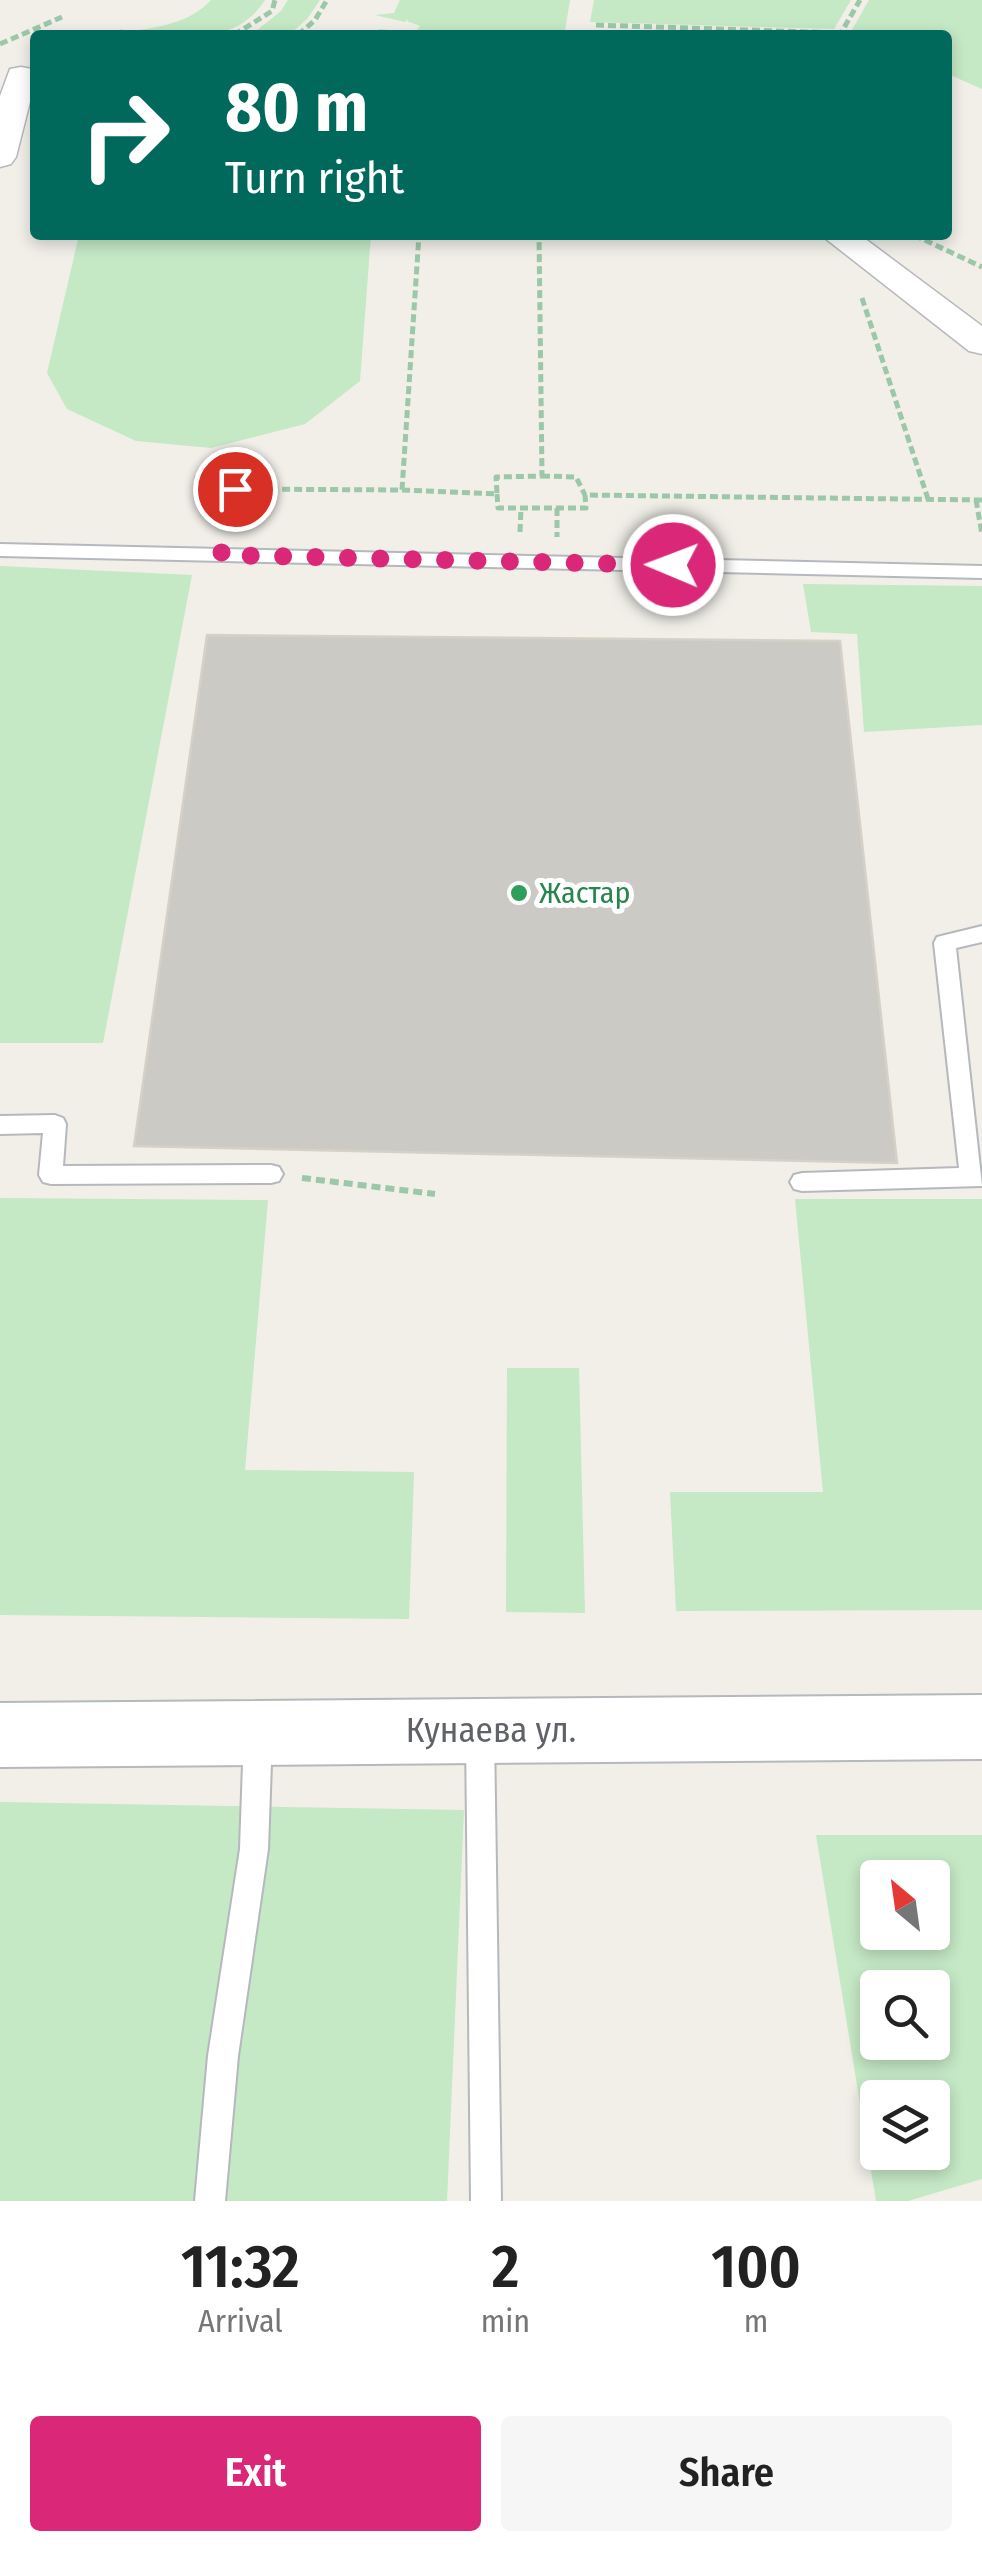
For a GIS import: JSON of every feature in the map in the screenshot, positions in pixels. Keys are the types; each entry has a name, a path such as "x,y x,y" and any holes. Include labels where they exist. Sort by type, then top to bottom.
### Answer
{"street":[{"path":"0,157 18,76"},
{"path":"845,240 982,344"},
{"name":"Кунаева ул.","path":"0,1735 982,1726"}],"lane":[{"path":"0,550 982,572"},
{"path":"802,1182 977,1178 945,943 982,934"},
{"path":"0,1125 55,1124 51,1175 270,1174"},
{"path":"480,1730 486,2201"},
{"path":"210,2201 224,2056 254,1849 258,1732"}],"path":[{"path":"242,30 272,10 275,0"},
{"path":"304,30 327,0"},
{"path":"842,30 860,0"},
{"path":"33,30 62,18"},
{"path":"596,25 771,30"},
{"path":"0,44 30,31"},
{"path":"402,490 419,240"},
{"path":"539,240 542,476"},
{"path":"925,240 982,267"},
{"path":"862,298 928,500"},
{"path":"542,476 576,477 585,495 586,508 498,508 496,477 542,476"},
{"path":"221,555 235,489 497,494"},
{"path":"585,495 979,500 982,534"},
{"path":"270,1174 435,1194"}],"green space":[{"path":"211,0 265,0 253,15 227,30 137,30 185,18"},
{"path":"288,0 320,0 295,30 257,30"},
{"path":"400,0 570,0 565,30 417,30 420,26 407,21 408,18 405,22 375,15 394,13"},
{"path":"594,0 851,0 834,29 590,22"},
{"path":"869,0 982,0 982,89 952,76 952,30 852,30"},
{"path":"78,240 371,240 360,381 305,424 211,448 136,441 67,409 47,373"},
{"path":"0,566 192,575 103,1043 0,1043"},
{"path":"803,584 982,586 982,725 864,732 857,634 811,632"},
{"path":"0,1198 268,1200 245,1470 414,1472 409,1619 0,1615"},
{"path":"795,1199 982,1199 982,1610 676,1611 670,1492 823,1492"},
{"path":"507,1368 579,1368 585,1613 506,1612"},
{"path":"0,1802 464,1810 447,2201 0,2201"},
{"path":"816,1835 982,1835 982,2179 908,2201 876,2201 871,2170 950,2170 950,2080 860,2080 860,2103"}],"building":[{"name":"Жастар","path":"207,635 840,641 897,1163 134,1146"}],"place":[{"name":"Жастар","path":"519,893"}],"route":[{"path":"235,489 221,555 673,565"}]}
